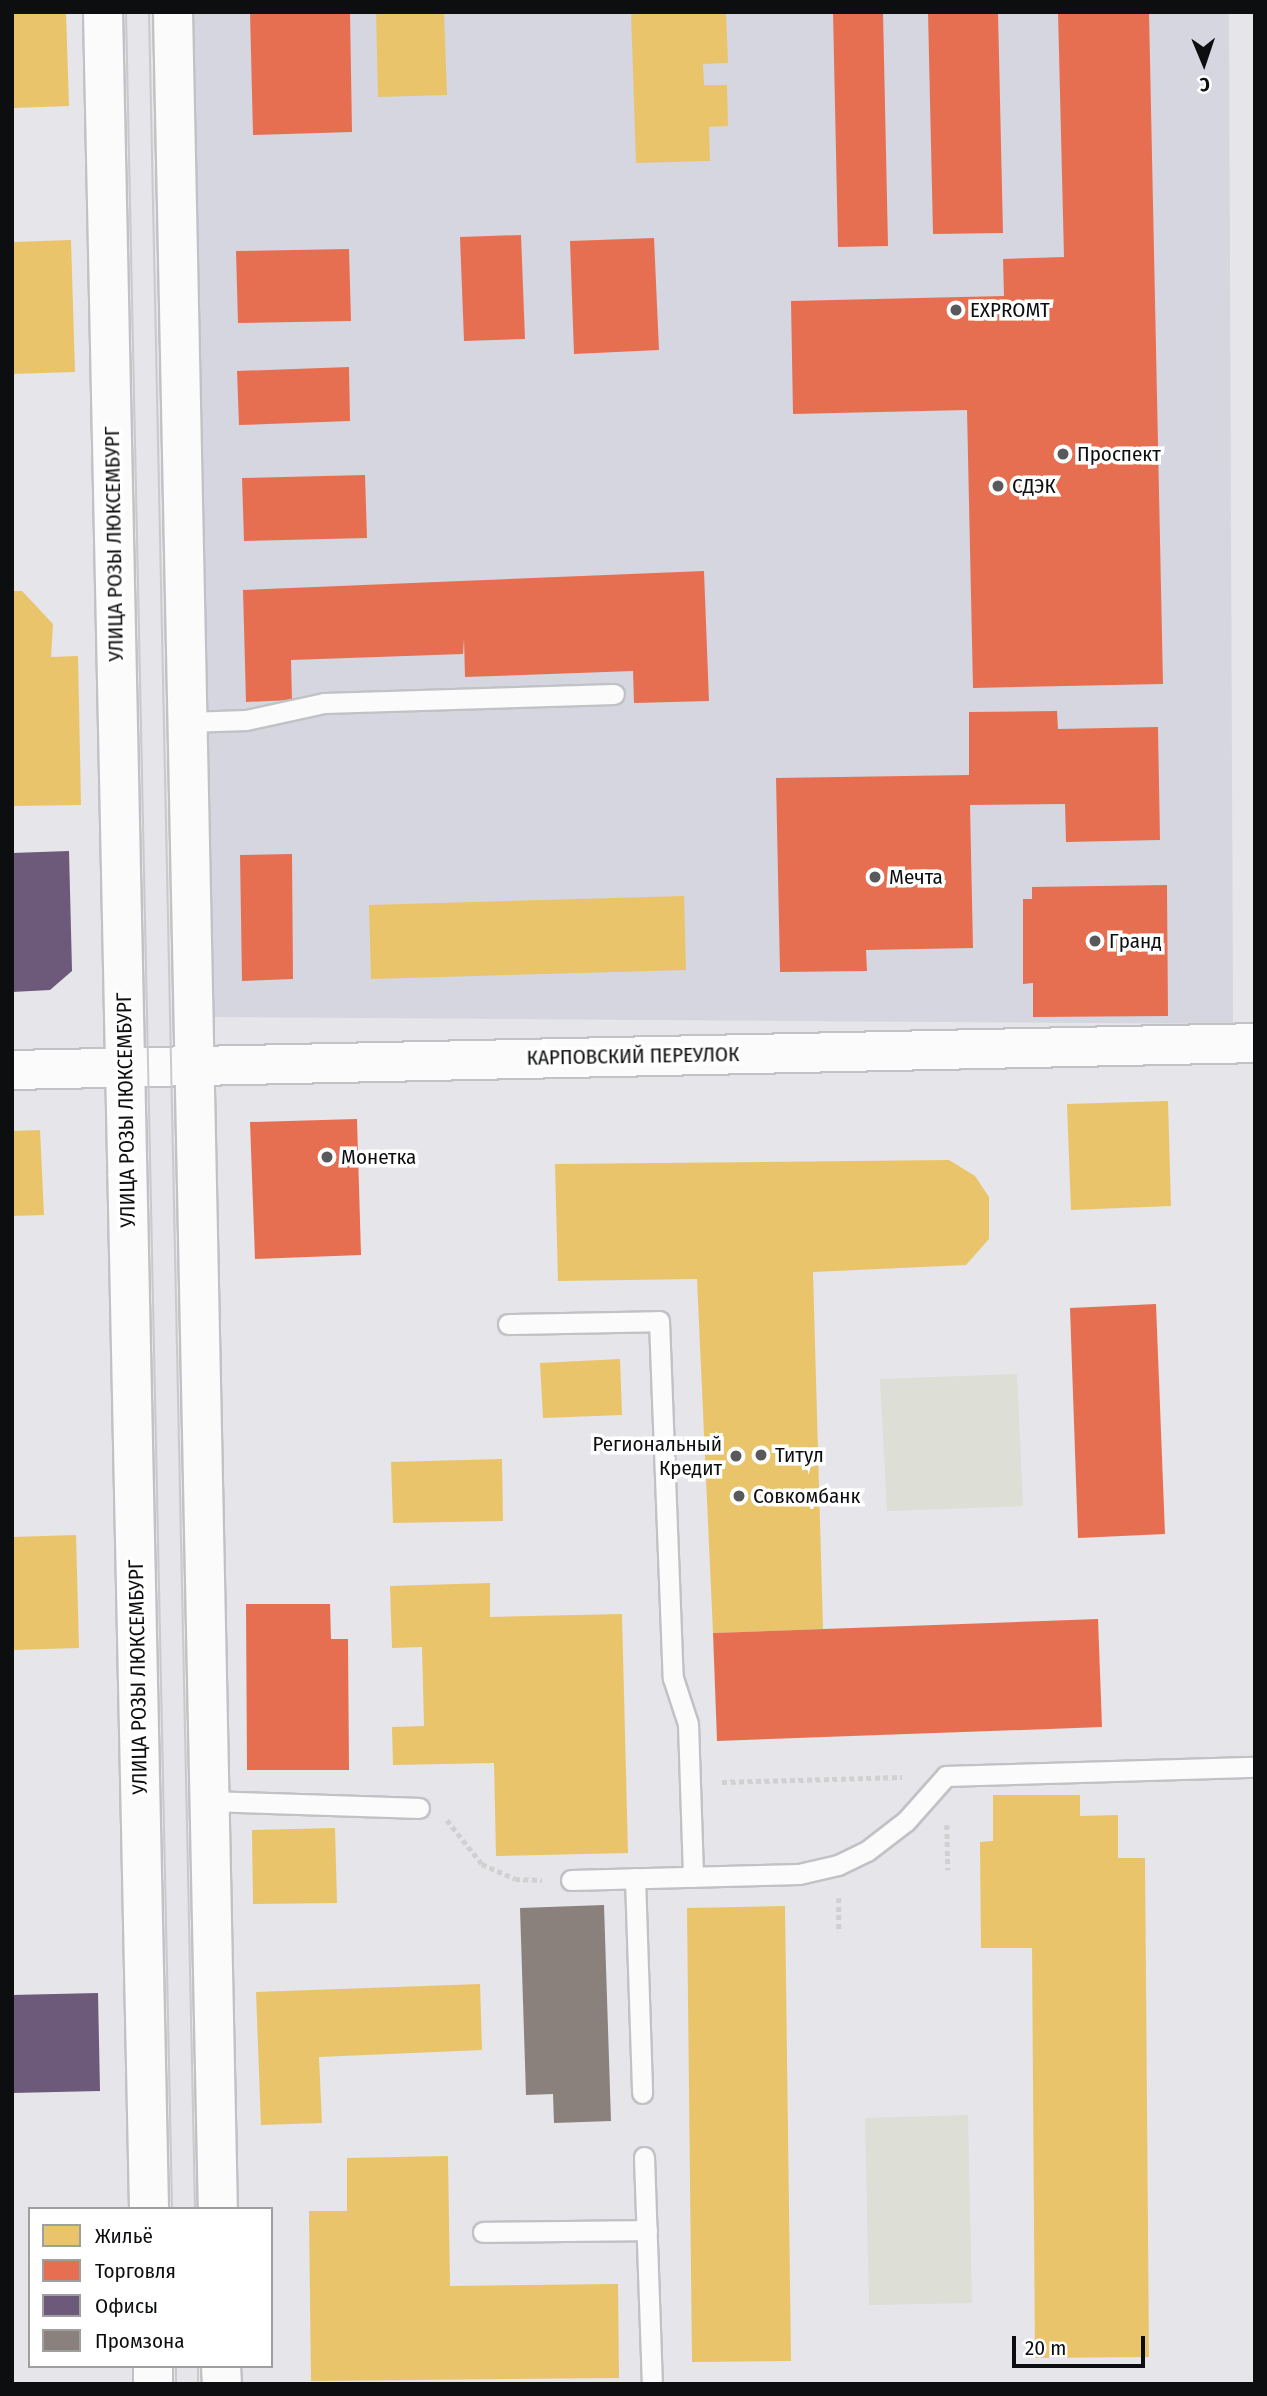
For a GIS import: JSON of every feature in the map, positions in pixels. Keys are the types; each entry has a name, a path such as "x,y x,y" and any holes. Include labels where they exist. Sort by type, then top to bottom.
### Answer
{"main road":[{"name":"УЛИЦА РОЗЫ ЛЮКСЕМБУРГ","path":"103,12 149,2207"},
{"path":"173,12 218,2207"},
{"name":"КАРПОВСКИЙ ПЕРЕУЛОК","path":"12,1070 1255,1042"}],"lane":[{"path":"188,723 246,720 324,703 614,694"},
{"path":"508,1324 659,1321 673,1678 688,1724 693,1877"},
{"path":"571,1880 799,1874 838,1865 867,1851 906,1821 946,1776 1255,1767"},
{"path":"210,1801 419,1808"},
{"path":"635,1878 642,2094"},
{"path":"644,2157 652,2384"},
{"path":"483,2232 647,2230"}],"path":[{"path":"689,1783 946,1776"},
{"path":"419,1808 451,1822 482,1864 514,1880 571,1880"}],"shaded area":[{"path":"194,12 1229,12 1233,1024 214,1017"},
{"path":"1017,1374 1023,1506 887,1511 880,1379"},
{"path":"968,2115 972,2303 869,2305 865,2118"}],"building: Жильё":[{"path":"12,12 66,12 69,106 13,108"},
{"path":"376,12 444,12 447,95 378,97"},
{"path":"631,12 726,12 728,63 703,64 704,85 727,85 728,126 709,127 710,161 636,163"},
{"path":"71,240 75,372 12,374 12,242"},
{"path":"12,591 22,591 53,624 51,657 78,656 81,805 12,806"},
{"path":"684,896 686,970 371,979 369,905"},
{"path":"1168,1101 1171,1206 1071,1210 1067,1104"},
{"path":"40,1130 44,1215 12,1216 12,1131"},
{"name":"Титул","path":"949,1160 975,1176 989,1197 989,1239 966,1265 813,1272 823,1629 713,1633 697,1279 558,1281 555,1164"},
{"path":"620,1359 622,1415 543,1418 540,1363"},
{"path":"502,1459 503,1521 393,1523 391,1462"},
{"path":"76,1535 79,1648 12,1650 12,1537"},
{"path":"490,1583 490,1617 622,1614 628,1853 496,1856 494,1763 393,1765 392,1727 424,1726 422,1647 392,1648 390,1586"},
{"path":"993,1795 1080,1795 1080,1816 1118,1815 1118,1858 1145,1858 1149,2357 1035,2358 1032,1948 981,1948 980,1842 993,1841"},
{"path":"335,1828 337,1903 253,1904 252,1830"},
{"path":"785,1906 791,2361 692,2362 687,1908"},
{"path":"480,1984 482,2050 319,2057 322,2123 261,2125 256,1992"},
{"path":"448,2156 450,2286 618,2284 619,2378 311,2381 309,2211 347,2211 347,2158"}],"building: Торговля":[{"path":"250,12 350,12 352,132 253,135"},
{"path":"833,12 883,12 888,246 838,247"},
{"path":"928,12 998,12 1003,233 933,234"},
{"name":"Проспект","path":"1058,12 1149,12 1163,684 973,688 967,410 793,414 791,301 1004,296 1003,259 1064,257"},
{"path":"521,235 525,339 464,341 460,237"},
{"path":"654,238 659,350 574,354 570,241"},
{"path":"349,249 351,321 238,323 236,251"},
{"path":"349,367 350,421 239,425 237,371"},
{"path":"365,475 367,538 244,541 242,478"},
{"path":"704,571 709,701 634,703 633,671 465,677 464,639 463,654 291,660 292,700 246,702 243,590"},
{"name":"Мечта","path":"1057,711 1058,729 1158,727 1160,840 1066,842 1065,804 970,805 973,948 866,950 867,971 780,972 776,778 969,775 969,712"},
{"path":"292,854 293,979 242,981 240,855"},
{"name":"Гранд","path":"1167,885 1168,1016 1033,1017 1033,983 1023,984 1023,899 1032,899 1032,887"},
{"path":"357,1119 361,1255 255,1259 250,1122"},
{"path":"1156,1304 1165,1534 1078,1538 1070,1308"},
{"path":"246,1604 330,1604 331,1639 348,1639 349,1770 247,1770"},
{"path":"1098,1619 1102,1727 717,1741 713,1633"}],"building: Офисы":[{"path":"69,851 72,971 50,990 12,992 12,853"},
{"path":"98,1993 100,2091 12,2093 12,1995"}],"building: Промзона":[{"path":"604,1905 611,2121 554,2123 553,2094 526,2095 520,1908"}],"tram line":[{"path":"126,12 172,2207"},
{"path":"149,12 195,2207"},
{"path":"176,2368 176,2384"},
{"path":"198,2368 198,2384"}],"place":[{"name":"EXPROMT","path":"956,310"},
{"name":"Проспект","path":"1063,454"},
{"name":"СДЭК","path":"998,486"},
{"name":"Мечта","path":"875,877"},
{"name":"Гранд","path":"1095,941"},
{"name":"Монетка","path":"327,1157"},
{"name":"Титул","path":"761,1455"},
{"name":"Региональный Кредит","path":"736,1456"},
{"name":"Совкомбанк","path":"739,1496"}]}
